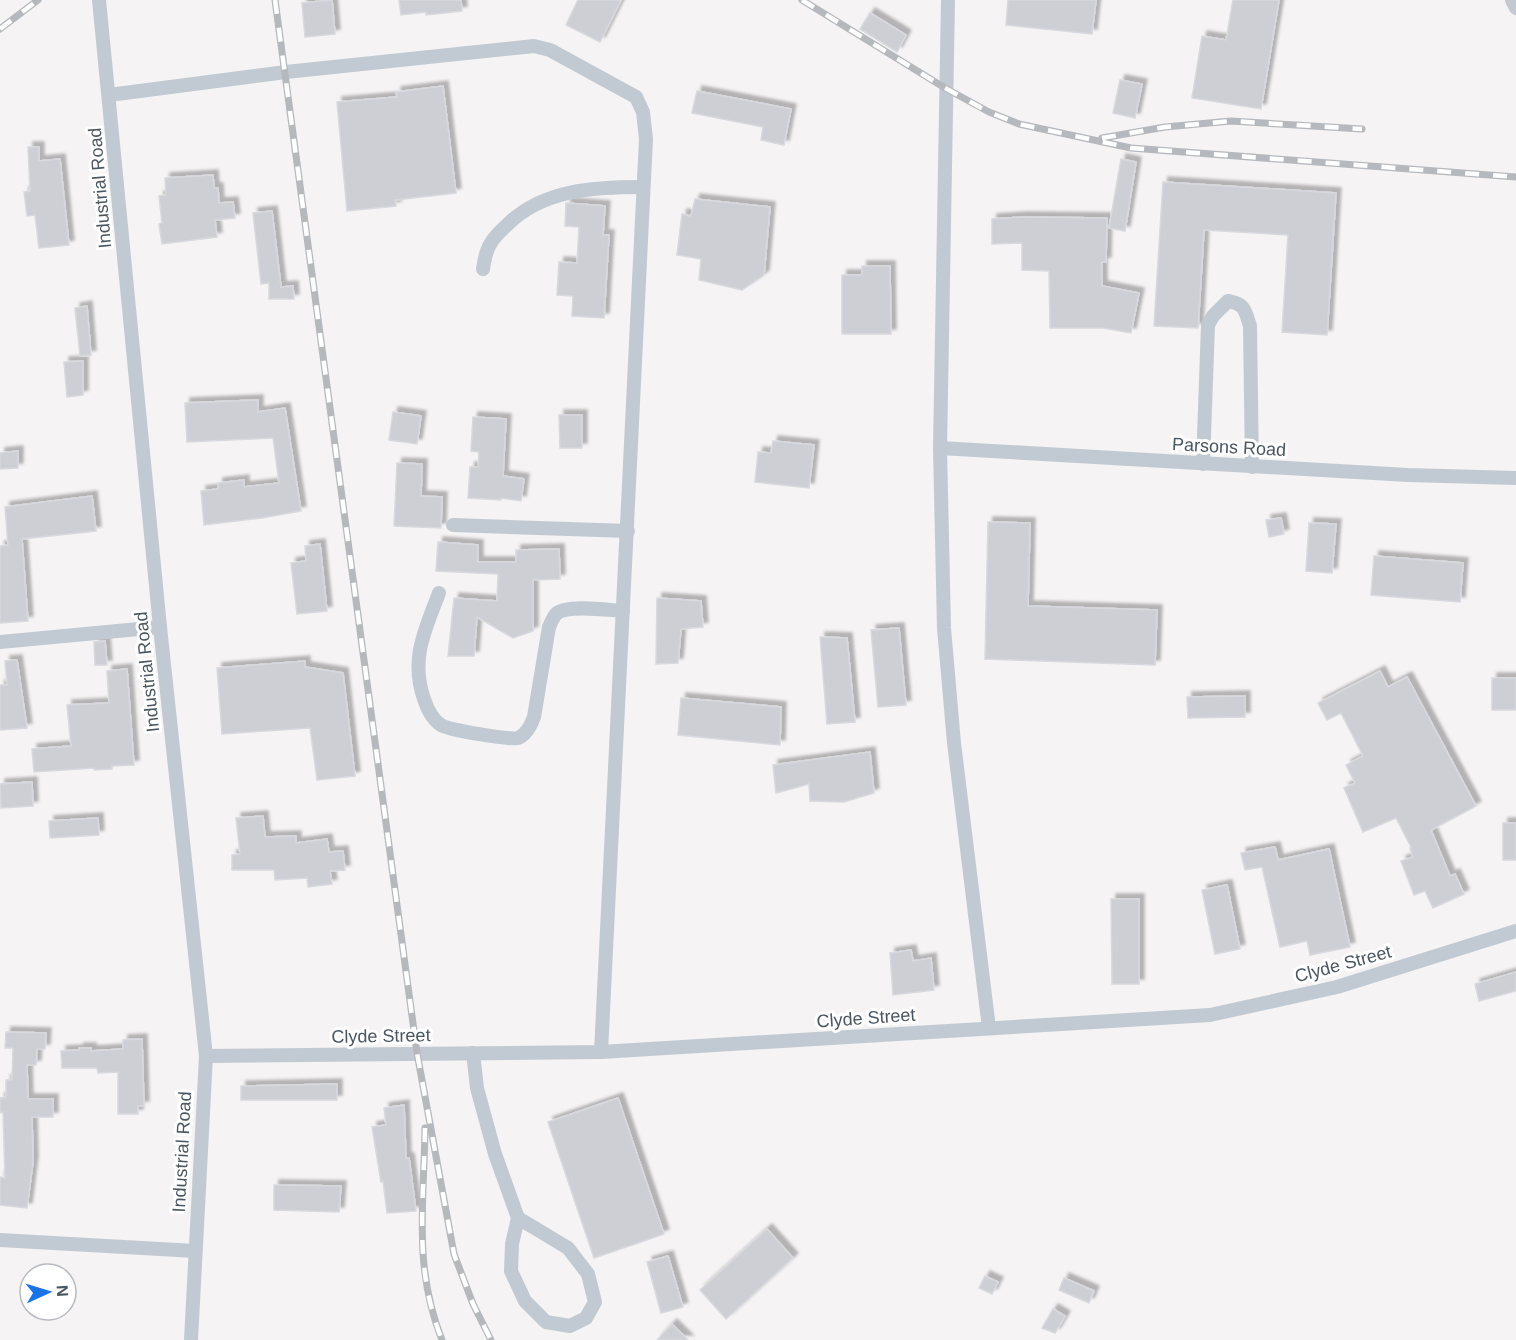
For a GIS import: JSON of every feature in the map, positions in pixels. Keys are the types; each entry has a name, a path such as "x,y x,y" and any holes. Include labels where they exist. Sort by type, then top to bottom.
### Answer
{"street":[{"name":"Industrial Road","path":"99,0 160,627 206,1056 191,1340"},
{"path":"948,0 940,448 944,628 954,743 989,1028"},
{"path":"1512,0 1516,8"},
{"path":"109,95 286,72 534,46 550,50 636,97 643,112 646,139 601,1052"},
{"path":"483,269 487,250 496,236 513,219 535,204 562,194 586,190 643,187"},
{"path":"1203,464 1208,325 1213,316 1228,301 1238,303 1245,310 1250,326 1252,467"},
{"name":"Parsons Road","path":"940,448 1252,467 1516,478"},
{"path":"453,525 628,531"},
{"path":"439,593 419,644 418,673 423,698 430,714 442,726 507,739 519,738 530,727 534,717 549,627 555,615 563,610 579,609 623,611"},
{"path":"0,642 160,627"},
{"name":"Clyde Street","path":"206,1056 601,1052 1210,1015 1337,987 1516,932"},
{"path":"473,1053 477,1088 495,1154 518,1218 512,1244 511,1271 525,1301 546,1322 570,1326 586,1318 596,1302 588,1275 568,1248 518,1218"},
{"path":"0,1240 195,1251"}],"building":[{"path":"332,0 335,34 305,37 302,3"},
{"path":"399,0 461,0 462,11 401,15"},
{"path":"578,0 621,0 600,42 566,25"},
{"path":"1008,0 1096,0 1092,34 1006,25"},
{"path":"1233,0 1279,0 1261,109 1192,98 1202,36 1226,40"},
{"path":"870,13 906,35 897,52 860,29"},
{"path":"1120,80 1142,84 1135,118 1113,113"},
{"path":"443,86 456,193 395,200 396,206 347,211 337,102 397,97 396,92"},
{"path":"697,91 791,109 784,145 761,140 763,127 692,113"},
{"path":"28,147 39,147 39,161 60,159 69,245 39,248 35,215 27,216 24,192 30,191"},
{"path":"1121,159 1136,162 1125,231 1109,228"},
{"path":"213,175 214,188 218,188 219,203 233,202 235,218 215,220 217,237 162,244 159,196 166,195 165,178"},
{"path":"1163,182 1336,193 1327,335 1282,332 1288,235 1204,230 1198,328 1154,326"},
{"path":"695,199 770,207 764,275 742,290 699,280 701,259 677,255 682,214 691,216"},
{"path":"566,203 605,206 603,235 609,235 604,318 572,316 573,296 557,295 559,262 577,263 579,227 565,226"},
{"path":"272,211 281,287 293,286 294,299 269,299 269,283 261,284 253,213"},
{"path":"1107,218 1106,262 1102,262 1102,286 1139,293 1131,333 1103,328 1050,328 1049,271 1022,270 1022,243 992,244 992,219"},
{"path":"862,266 890,266 891,334 842,334 842,275 862,275"},
{"path":"87,306 91,355 80,356 75,308"},
{"path":"83,361 83,395 67,397 64,362"},
{"path":"258,400 258,412 285,408 301,511 204,525 201,491 218,489 218,483 244,480 244,487 279,483 273,438 187,442 185,403"},
{"path":"393,412 421,416 417,444 389,440"},
{"path":"559,415 582,415 582,448 560,448"},
{"path":"473,417 506,419 503,476 524,479 521,501 501,498 501,500 468,498 470,467 478,467 479,452 471,451"},
{"path":"773,441 814,445 809,488 755,482 758,452 771,453"},
{"path":"18,451 18,468 0,469 0,453"},
{"path":"397,463 422,464 421,496 442,497 441,528 394,526"},
{"path":"92,496 96,531 22,539 28,621 0,623 0,546 8,545 5,507"},
{"path":"1281,518 1284,534 1269,537 1266,520"},
{"path":"988,522 1030,523 1028,606 1157,610 1155,665 985,659"},
{"path":"1309,523 1336,524 1332,573 1306,571"},
{"path":"438,542 478,545 478,562 516,562 516,550 559,549 560,579 533,580 533,631 513,638 477,617 474,656 448,656 454,598 497,601 498,574 436,571"},
{"path":"320,544 327,611 297,614 291,563 306,561 305,546"},
{"path":"1374,556 1463,563 1460,602 1371,595"},
{"path":"657,598 701,601 703,627 681,629 678,663 656,664"},
{"path":"899,628 906,705 878,707 871,630"},
{"path":"820,637 847,638 855,722 827,724"},
{"path":"105,641 107,665 95,665 94,642"},
{"path":"17,660 27,728 0,730 0,685 7,685 5,661"},
{"path":"305,661 305,667 343,673 355,776 317,780 310,728 222,734 217,668"},
{"path":"127,669 134,765 112,766 112,769 34,772 32,749 71,746 67,705 109,703 107,671"},
{"path":"1380,671 1388,687 1407,677 1476,806 1431,830 1450,876 1455,874 1464,894 1433,908 1425,891 1414,895 1401,861 1413,857 1411,847 1396,818 1363,832 1344,788 1355,783 1346,765 1363,756 1341,713 1327,720 1318,703"},
{"path":"1492,678 1516,678 1516,710 1492,710"},
{"path":"1245,696 1245,717 1188,718 1187,697"},
{"path":"681,698 781,707 780,745 678,735"},
{"path":"870,752 874,793 844,802 810,801 809,784 776,793 773,765"},
{"path":"32,782 33,806 1,808 0,784"},
{"path":"263,816 265,837 296,836 296,843 327,839 329,852 343,851 345,870 330,871 332,884 308,887 307,878 275,880 274,870 232,870 232,855 240,854 236,818"},
{"path":"98,818 99,835 50,838 49,821"},
{"path":"1503,823 1516,823 1516,860 1503,860"},
{"path":"1275,847 1278,860 1329,849 1350,947 1310,955 1307,941 1280,947 1262,867 1245,870 1241,853"},
{"path":"1227,885 1240,949 1215,954 1202,890"},
{"path":"1111,899 1139,899 1139,984 1112,984"},
{"path":"911,950 913,961 931,958 934,990 893,995 890,953"},
{"path":"1516,972 1516,991 1479,1001 1475,984"},
{"path":"6,1032 46,1033 45,1049 37,1049 36,1065 27,1065 28,1099 53,1099 53,1117 32,1117 33,1162 27,1208 0,1205 0,1177 5,1178 3,1112 0,1113 0,1098 6,1097 6,1080 12,1080 13,1048 5,1048"},
{"path":"142,1039 144,1106 138,1106 138,1114 118,1114 118,1072 98,1073 97,1068 62,1068 61,1051 79,1050 79,1048 91,1048 91,1051 123,1049 123,1040"},
{"path":"337,1084 337,1100 241,1100 241,1086"},
{"path":"618,1098 664,1234 594,1258 548,1122"},
{"path":"404,1105 406,1158 409,1158 416,1211 387,1213 372,1127 386,1125 384,1108"},
{"path":"274,1185 341,1186 339,1212 274,1210"},
{"path":"767,1229 793,1258 726,1319 700,1290"},
{"path":"668,1256 683,1307 661,1313 647,1262"},
{"path":"985,1276 998,1282 992,1294 979,1288"},
{"path":"1064,1278 1094,1291 1089,1303 1059,1290"},
{"path":"1053,1309 1065,1316 1055,1333 1042,1328"},
{"path":"672,1324 688,1340 657,1340"}],"railway":[{"path":"0,29 38,0"},
{"path":"275,0 417,1053 454,1254 473,1304 491,1340"},
{"path":"802,0 945,88 989,112 1019,124 1131,148 1516,177"},
{"path":"1102,138 1165,127 1231,121 1362,129"},
{"path":"425,1128 422,1209 424,1261 427,1287 442,1340"}]}
